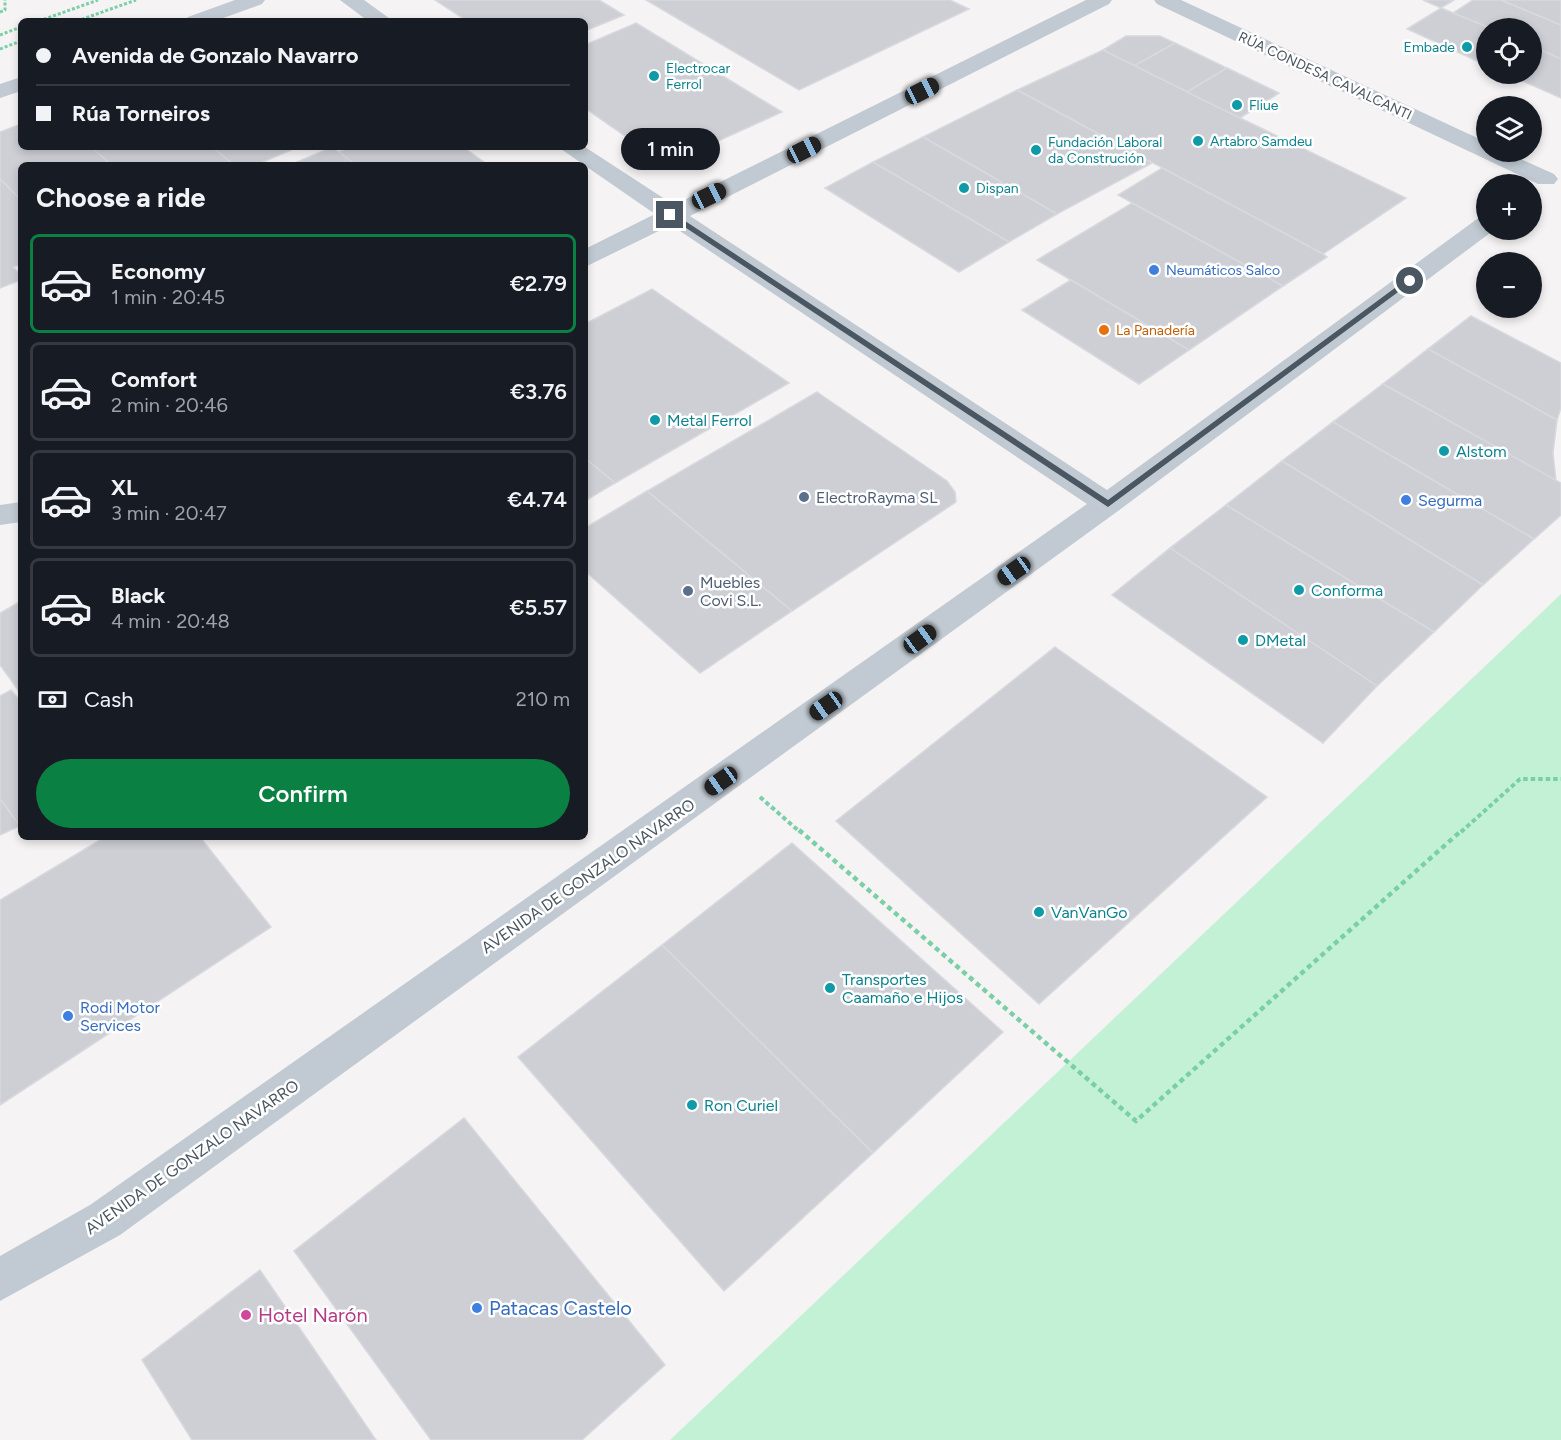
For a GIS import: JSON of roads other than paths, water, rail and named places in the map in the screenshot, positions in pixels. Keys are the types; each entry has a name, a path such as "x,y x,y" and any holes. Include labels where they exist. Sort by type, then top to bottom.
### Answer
{"street":[{"path":"204,18 255,0"},
{"path":"350,0 377,18"},
{"path":"588,257 1102,0"},
{"name":"RÚA CONDESA CAVALCANTI","path":"1164,0 1476,146"},
{"path":"0,91 18,85"},
{"path":"574,150 1108,504"},
{"name":"RÚA CONDESA CAVALCANTI","path":"1509,162 1546,180"},
{"name":"AVENIDA DE GONZALO NAVARRO","path":"0,1280 105,1220 1108,504 1476,231"},
{"path":"0,515 18,512"}],"place":[{"name":"Embade","path":"1467,47"},
{"name":"Electrocar Ferrol","path":"654,76"},
{"name":"Fliue","path":"1237,105"},
{"name":"Artabro Samdeu","path":"1198,141"},
{"name":"Fundación Laboral da Construción","path":"1036,150"},
{"name":"Dispan","path":"964,188"},
{"name":"Neumáticos Salco","path":"1154,270"},
{"name":"La Panadería","path":"1104,330"},
{"name":"Metal Ferrol","path":"655,420"},
{"name":"Alstom","path":"1444,451"},
{"name":"ElectroRayma SL","path":"804,497"},
{"name":"Segurma","path":"1406,500"},
{"name":"Conforma","path":"1299,590"},
{"name":"Muebles Covi S.L.","path":"688,591"},
{"name":"DMetal","path":"1243,640"},
{"name":"VanVanGo","path":"1039,912"},
{"name":"Transportes Caamaño e Hijos","path":"830,988"},
{"name":"Rodi Motor Services","path":"68,1016"},
{"name":"Ron Curiel","path":"692,1105"},
{"name":"Patacas Castelo","path":"477,1308"},
{"name":"Hotel Narón","path":"246,1315"}]}
